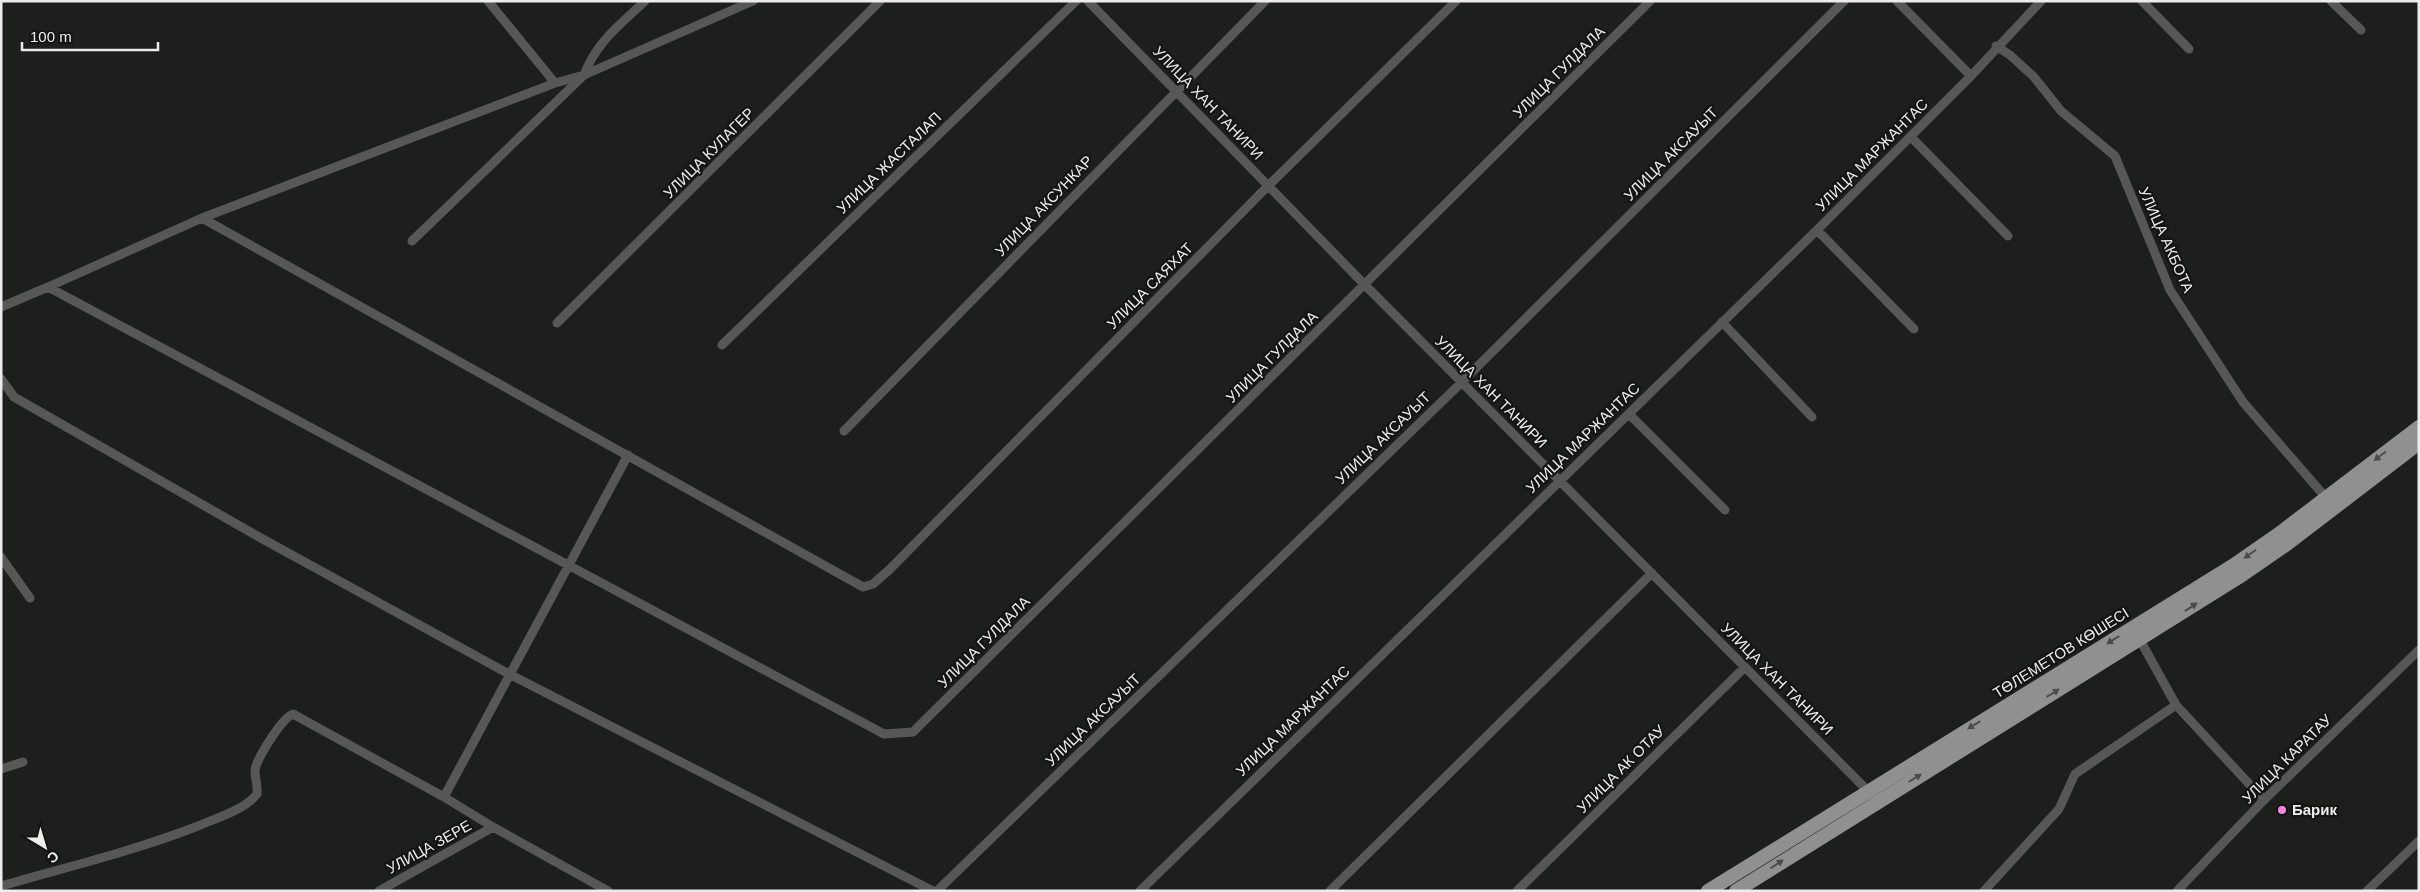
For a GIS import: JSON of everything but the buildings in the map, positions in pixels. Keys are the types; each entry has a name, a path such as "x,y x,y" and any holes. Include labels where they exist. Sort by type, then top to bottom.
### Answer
{"main road":[{"name":"ТӨЛЕМЕТОВ КӨШЕСІ","path":"1708,891 2140,640 2242,574 2330,503 2419,427"},
{"name":"ТӨЛЕМЕТОВ КӨШЕСІ","path":"1736,891 1873,795 2234,565 2419,443"}],"street":[{"path":"488,1 555,83"},
{"path":"412,241 584,75 591,55 645,1"},
{"path":"1,307 202,218 555,83 584,75 753,1"},
{"name":"УЛИЦА КУЛАГЕР","path":"557,323 880,1"},
{"name":"УЛИЦА ЖАСТАЛАП","path":"722,344 1076,1"},
{"name":"УЛИЦА ХАН ТАНИРИ","path":"1088,1 1364,284 1873,795"},
{"name":"УЛИЦА АКСУНКАР","path":"844,431 1265,1"},
{"name":"УЛИЦА САЯХАТ","path":"628,455 863,587 873,584 889,570 1268,185 1456,1"},
{"name":"УЛИЦА ГУЛДАЛА","path":"568,565 884,734 913,732 1650,1"},
{"name":"УЛИЦА АКСАУЫТ","path":"937,891 1462,382 1844,1"},
{"path":"1897,1 1971,76"},
{"name":"УЛИЦА МАРЖАНТАС","path":"1140,891 1911,137 2041,1"},
{"path":"2142,1 2189,49"},
{"path":"2331,1 2361,30"},
{"name":"УЛИЦА АКБОТА","path":"1996,46 2010,55 2034,77 2060,110 2115,156 2170,290 2243,402 2330,503"},
{"path":"1911,137 2008,236"},
{"path":"202,218 628,455 444,797"},
{"path":"1816,230 1914,329"},
{"path":"48,287 568,565"},
{"path":"1722,322 1812,417"},
{"path":"1,379 14,397 259,538 509,674 933,891"},
{"path":"1629,414 1725,510"},
{"path":"1,557 30,598"},
{"path":"1330,891 1652,573"},
{"path":"2140,640 2176,704 2264,800"},
{"name":"УЛИЦА КАРАТАУ","path":"2176,891 2264,800 2419,650"},
{"name":"УЛИЦА АК ОТАУ","path":"1517,891 1745,667"},
{"path":"1984,891 2059,809 2075,774 2176,704"},
{"path":"1,886 156,842 215,819 246,804 257,794 255,771 260,757 286,719 293,714 444,797 493,827 608,891"},
{"path":"1,769 23,762"},
{"name":"УЛИЦА ЗЕРЕ","path":"379,891 493,827"},
{"path":"2367,891 2419,841"}],"place":[{"name":"Барик","path":"2282,810"}]}
